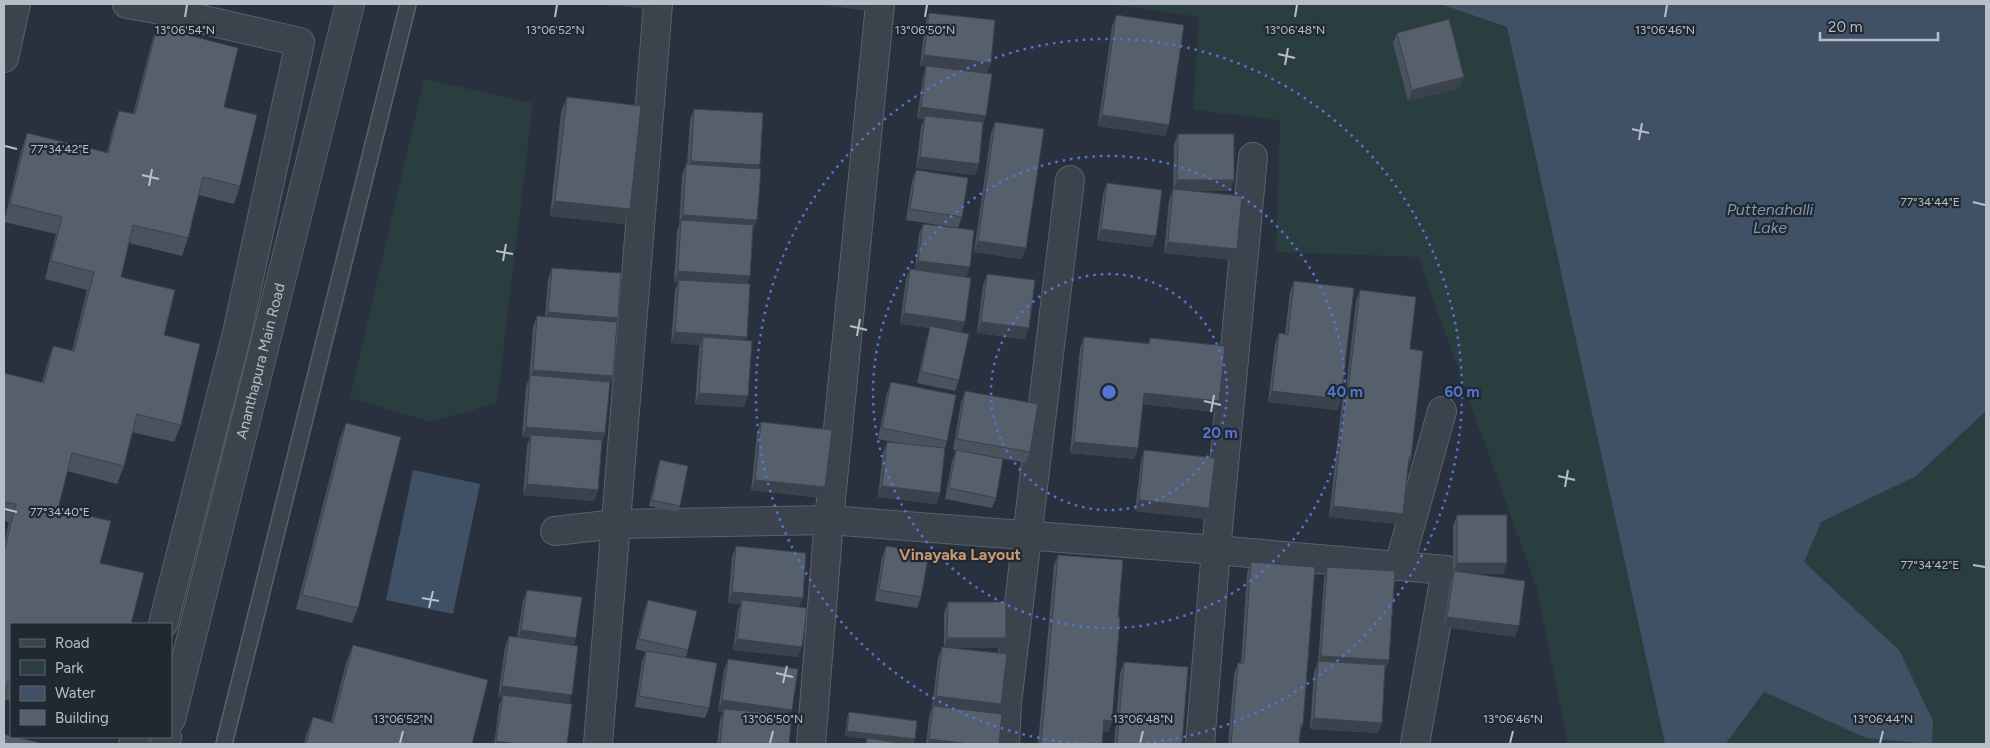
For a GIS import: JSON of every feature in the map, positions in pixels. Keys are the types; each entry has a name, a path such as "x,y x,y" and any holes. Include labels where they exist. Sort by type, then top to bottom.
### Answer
{"street":[{"path":"4,58 16,4"},
{"path":"127,4 190,10 300,42 237,333 163,623"},
{"name":"Ananthapura Main Road","path":"172,715 350,4"},
{"path":"598,744 658,4"},
{"path":"811,744 829,520 880,4"},
{"path":"1200,744 1252,156"},
{"path":"1005,744 1007,703 1070,180"},
{"path":"1399,566 1442,411"},
{"path":"555,531 616,524 829,520 1446,570 1415,744"}],"lane":[{"path":"224,744 408,4"}],"green space":[{"path":"1107,4 1440,4 1507,27 1665,744 1568,744 1537,589 1418,257 1276,252 1280,120 1193,110 1199,17"},
{"path":"424,79 533,103 497,403 431,422 350,398"},
{"path":"1986,411 1986,744 1727,744 1764,692 1866,738 1899,650 1804,562 1821,522 1916,476"}],"water":[{"name":"Puttenahalli Lake","path":"1440,4 1986,4 1986,411 1916,476 1821,522 1804,562 1899,650 1933,721 1932,744 1866,738 1764,692 1727,744 1665,744 1507,27"},
{"path":"413,470 480,484 453,614 386,600"}],"building":[{"path":"929,13 995,20 991,63 924,55"},
{"path":"1116,15 1184,25 1169,125 1102,115"},
{"path":"1449,19 1464,77 1412,90 1397,33"},
{"path":"157,27 238,48 224,107 257,115 240,186 203,177 188,238 133,225 121,277 175,290 164,335 200,344 181,425 137,414 124,466 72,453 58,509 111,521 100,563 144,573 131,623 10,623 10,682 8,681 4,696 4,552 16,504 4,502 4,373 44,383 53,346 74,351 94,272 51,261 62,217 10,204 27,133 108,153 119,111 135,114"},
{"path":"926,66 992,74 986,116 921,107"},
{"path":"567,97 641,106 630,209 555,201"},
{"path":"694,109 763,113 760,165 691,161"},
{"path":"925,116 983,122 979,164 920,157"},
{"path":"995,122 1044,129 1026,248 978,241"},
{"path":"1178,134 1234,134 1234,180 1177,180"},
{"path":"686,164 761,169 757,220 683,215"},
{"path":"916,170 968,178 962,217 910,209"},
{"path":"1107,183 1162,190 1156,236 1101,229"},
{"path":"1173,189 1242,196 1237,249 1168,242"},
{"path":"681,220 753,225 750,276 678,271"},
{"path":"923,224 974,230 970,267 918,261"},
{"path":"552,268 621,273 618,318 548,312"},
{"path":"910,269 971,278 965,322 904,313"},
{"path":"987,274 1035,280 1029,328 981,322"},
{"path":"679,280 750,284 747,337 675,332"},
{"path":"1294,281 1354,288 1341,399 1272,391 1279,333 1288,335"},
{"path":"1360,290 1416,297 1410,349 1423,351 1403,514 1333,506"},
{"path":"537,316 617,322 613,376 533,370"},
{"path":"930,326 969,334 959,380 921,372"},
{"path":"703,337 752,341 748,396 699,393"},
{"path":"1084,337 1149,344 1150,338 1225,346 1219,401 1144,393 1138,448 1074,442"},
{"path":"530,375 610,382 605,433 526,427"},
{"path":"891,382 956,395 947,441 882,428"},
{"path":"965,391 1038,404 1030,452 957,439"},
{"path":"761,422 832,430 825,487 755,480"},
{"path":"346,423 401,437 358,608 302,595"},
{"path":"531,435 602,440 598,490 527,484"},
{"path":"887,442 945,448 940,493 882,486"},
{"path":"956,450 1003,459 996,498 949,488"},
{"path":"1144,450 1215,458 1209,508 1139,500"},
{"path":"660,460 688,466 680,506 652,500"},
{"path":"1457,515 1507,515 1507,563 1457,563"},
{"path":"736,546 806,553 803,598 732,592"},
{"path":"886,546 929,553 921,597 879,590"},
{"path":"1058,555 1123,560 1112,721 1104,720 1102,744 1041,744"},
{"path":"1251,562 1315,567 1303,724 1301,724 1299,744 1231,744 1238,663 1244,663"},
{"path":"1327,567 1395,571 1389,660 1321,656"},
{"path":"1454,571 1525,581 1519,626 1447,617"},
{"path":"527,590 582,597 576,638 521,630"},
{"path":"648,600 697,611 688,650 639,639"},
{"path":"742,600 807,608 802,647 737,639"},
{"path":"948,602 1006,602 1006,638 947,638"},
{"path":"509,636 578,646 572,695 502,686"},
{"path":"353,645 488,680 472,744 306,744 313,717 333,723"},
{"path":"942,647 1007,654 1001,704 936,696"},
{"path":"646,651 717,663 709,708 639,696"},
{"path":"728,659 798,669 792,710 722,700"},
{"path":"1318,661 1385,665 1382,723 1314,718"},
{"path":"1124,662 1188,667 1182,744 1117,744"},
{"path":"503,695 572,704 567,744 519,744 496,741"},
{"path":"933,706 1002,714 999,744 970,744 929,739"},
{"path":"724,709 792,715 789,744 720,744"},
{"path":"849,712 917,721 915,739 847,731"},
{"path":"4,734 10,736 10,738 19,738 45,744 4,744"},
{"path":"867,738 906,744 866,744"}],"district":[{"name":"Vinayaka Layout","path":"960,554"}]}
